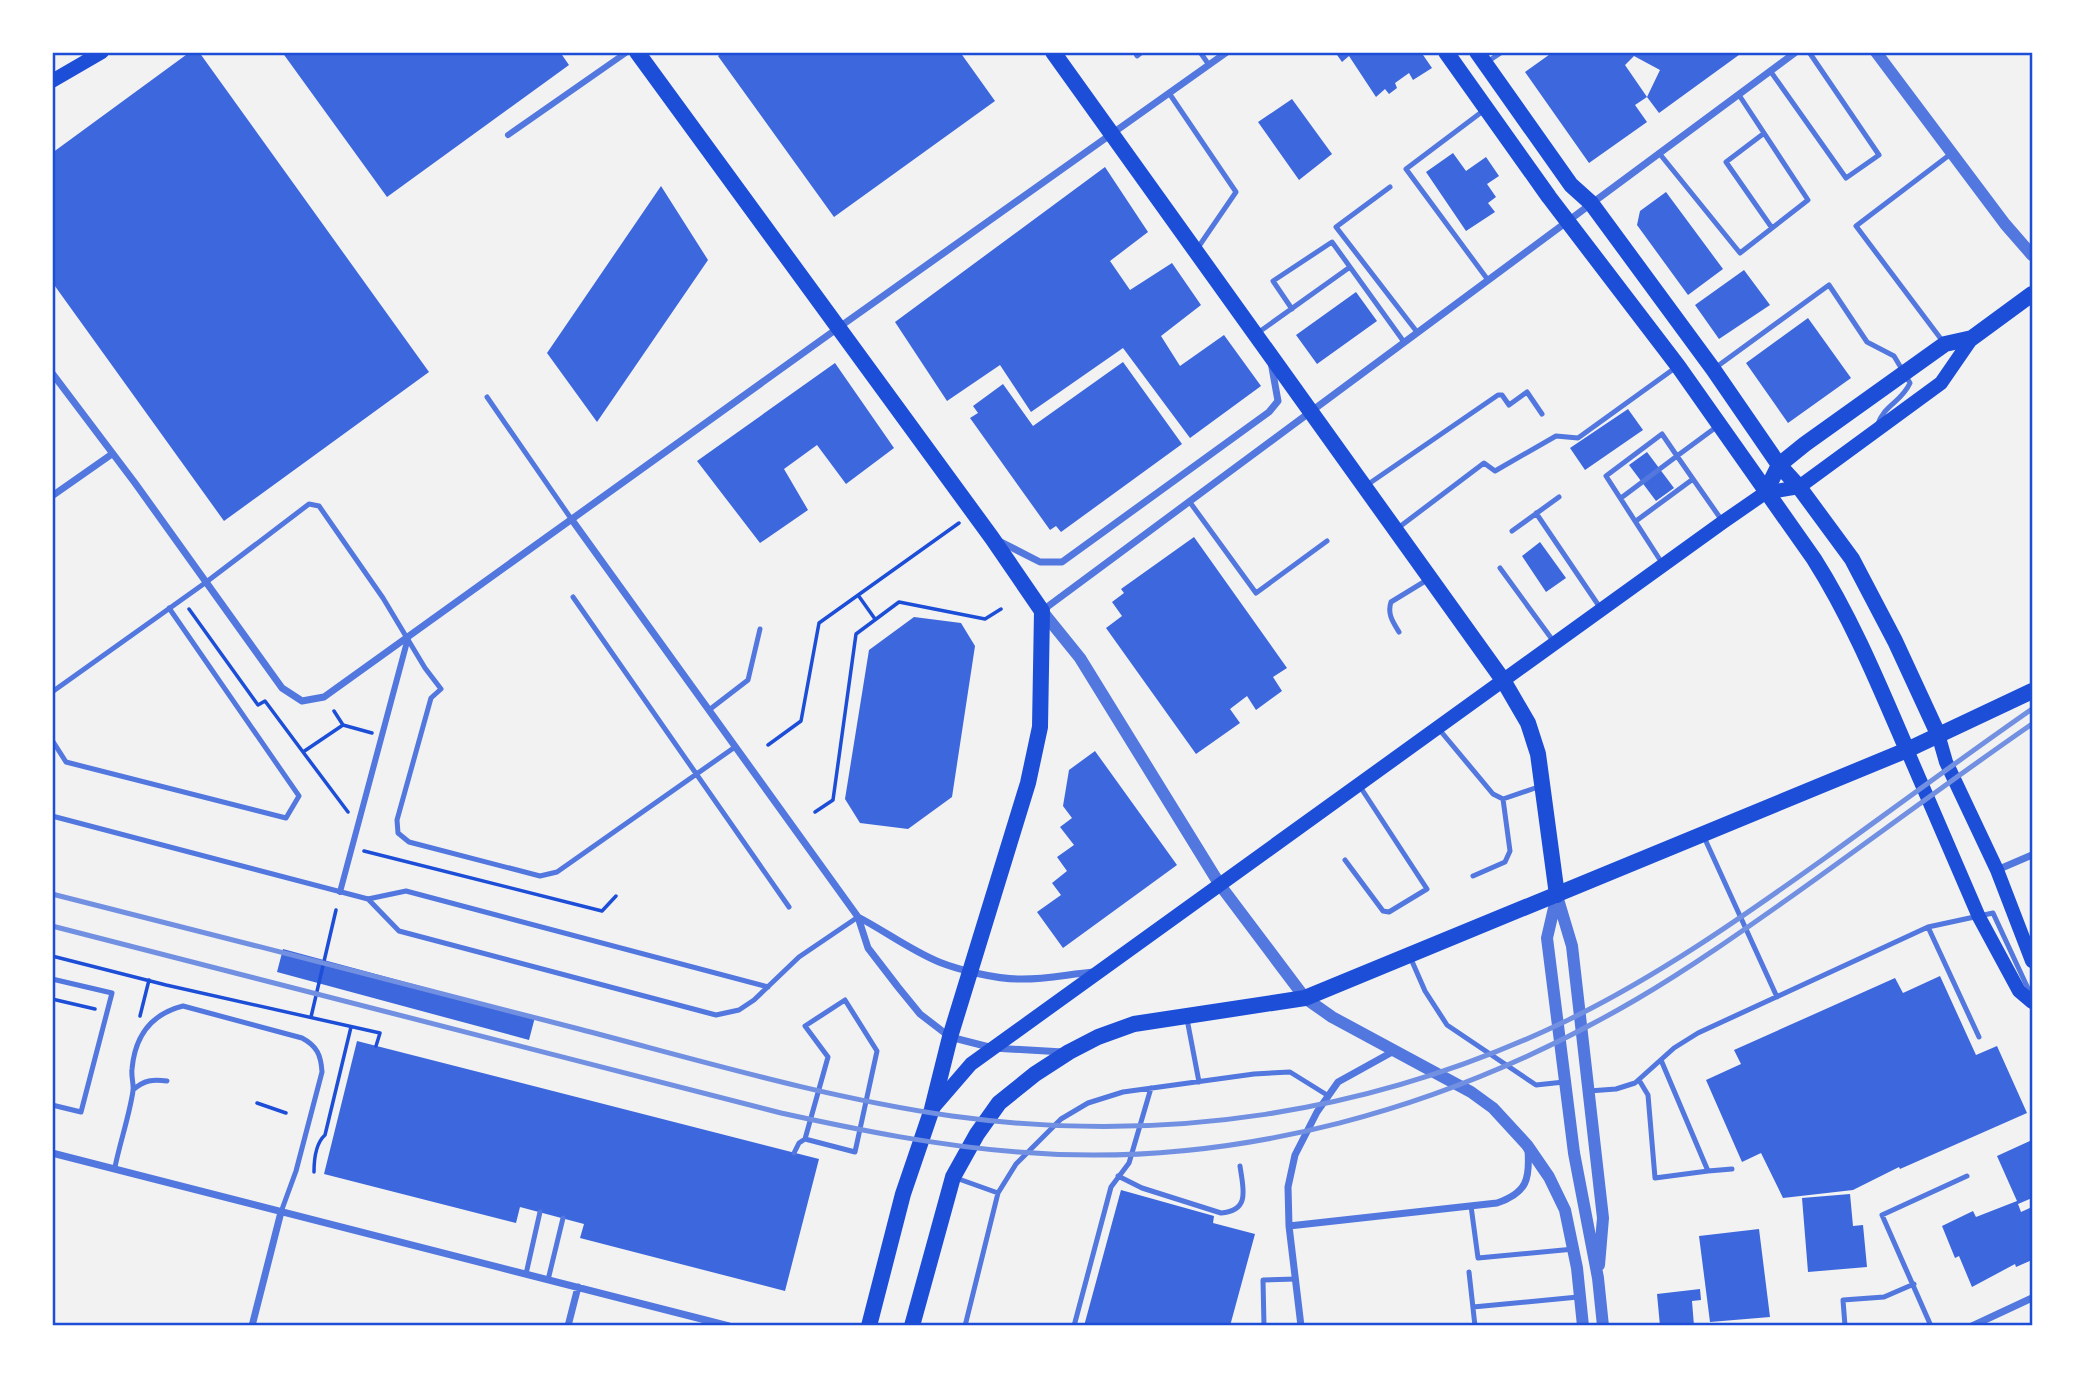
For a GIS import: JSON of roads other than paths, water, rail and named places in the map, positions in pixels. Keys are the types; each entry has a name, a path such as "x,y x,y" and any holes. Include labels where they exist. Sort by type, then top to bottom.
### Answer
{"main road":[{"path":"52,81 102,52"},
{"path":"637,52 992,538 1042,611 1040,727 1028,783 950,1037 932,1109 903,1194 869,1325"},
{"path":"1053,52 1503,680 1528,723 1538,754 1557,895"},
{"path":"1446,52 1549,197 1678,366 1831,586 1875,675 1979,917 2019,991 2032,1000"},
{"path":"1481,58 1571,185 1591,203 1713,369 1779,466 1800,487 1852,559 1895,641 1938,734 1946,762 1997,870 2032,961"},
{"path":"932,1109 971,1064 1503,680 1765,493 1800,487 1941,383 1972,338 2032,294"},
{"path":"1765,493 1779,466 1805,444 1945,344 1972,338"},
{"path":"912,1325 953,1177 977,1134 999,1104 1034,1074 1069,1052 1098,1037 1134,1024 1305,998 1907,750 2032,691"}],"street":[{"path":"508,135 627,52"},
{"path":"52,373 282,688 302,701 324,697 1227,52"},
{"path":"1583,1325 1574,1250 1565,1210 1549,1177 1527,1145 1493,1108 1471,1092 1332,1017 1305,998 1220,886 1080,658 1042,611 1796,52"},
{"path":"1876,52 2032,256"},
{"path":"992,538 1040,562 1062,562 1269,412 1278,401 1269,356"},
{"path":"52,496 112,454"},
{"path":"572,520 858,918 869,948 920,1014 950,1037 993,1048 1069,1052"},
{"path":"340,892 408,638"},
{"path":"1997,870 2032,855"},
{"path":"1557,895 1547,938 1576,1167 1598,1278 1603,1325"},
{"path":"1557,895 1572,946 1603,1217 1598,1278"},
{"path":"858,918 940,962 970,971 1017,979 1101,971"},
{"path":"1301,1325 1289,1226 1288,1187 1295,1155 1327,1095 1338,1082 1396,1050"},
{"path":"1289,1226 1497,1203 1512,1198 1524,1186 1529,1170 1527,1145"},
{"path":"52,1153 729,1325"},
{"path":"252,1325 281,1212"},
{"path":"568,1325 578,1287"},
{"path":"1972,1325 2032,1298"}],"lane":[{"path":"1135,52 1137,56 1142,52"},
{"path":"1200,52 1209,65"},
{"path":"1481,58 1502,52"},
{"path":"1771,72 1846,178 1879,155 1809,52"},
{"path":"1169,93 1237,192 1195,251"},
{"path":"1659,153 1740,253 1808,200 1739,95"},
{"path":"1486,109 1406,169 1488,280"},
{"path":"1763,134 1726,162 1772,228"},
{"path":"1945,344 1856,226 1952,153"},
{"path":"1390,187 1336,227 1417,332"},
{"path":"1292,309 1273,281 1332,242 1404,342"},
{"path":"1254,335 1350,267"},
{"path":"1713,369 1829,285 1867,342 1894,356 1910,383 1905,394 1882,412 1877,428"},
{"path":"1395,530 1484,463 1495,471 1556,436 1578,438 1678,366"},
{"path":"1364,487 1498,395 1509,405 1527,391 1542,414"},
{"path":"487,397 572,520"},
{"path":"1621,498 1719,425"},
{"path":"1664,566 1606,476 1662,434 1723,523"},
{"path":"1636,521 1693,479"},
{"path":"1512,531 1559,497"},
{"path":"1189,501 1256,593 1327,541"},
{"path":"52,692 205,583 309,504 319,506 383,597 441,689 431,698 397,820 398,834 409,842 540,876 549,876 735,747"},
{"path":"1536,513 1602,611"},
{"path":"1500,568 1555,644"},
{"path":"1399,632 1388,609 1391,602 1430,578"},
{"path":"573,597 789,907"},
{"path":"52,740 66,762 286,818 299,796 169,608"},
{"path":"709,710 748,680 760,629"},
{"path":"1438,728 1493,794 1503,799 1543,786"},
{"path":"1345,860 1383,911 1389,912 1427,889 1359,785"},
{"path":"1473,876 1505,862 1510,850 1503,799"},
{"path":"52,816 368,899 406,891 768,987"},
{"path":"1703,834 1777,997"},
{"path":"368,899 399,931 716,1015 739,1010 754,1000 799,957 858,918"},
{"path":"1589,1091 1616,1089 1639,1080 1674,1048 1698,1033 1928,927 1979,917"},
{"path":"1928,927 1979,1037"},
{"path":"1410,956 1425,991 1447,1025 1536,1085 1565,1082"},
{"path":"52,979 112,993 81,1112 52,1105"},
{"path":"794,1153 799,1143 805,1139 828,1058 805,1026 845,1000 877,1051 855,1152 805,1139"},
{"path":"115,1167 133,1090 132,1069 141,1036 149,1024 165,1011 183,1006 302,1038 315,1046 321,1057 322,1072 296,1171 281,1212"},
{"path":"1186,1016 1199,1082"},
{"path":"1661,1060 1708,1171"},
{"path":"965,1325 998,1193 1016,1164 1060,1119 1088,1102 1123,1092 1254,1073 1290,1072 1327,1095"},
{"path":"133,1090 142,1082 156,1079 167,1081"},
{"path":"1639,1080 1648,1095 1656,1178 1732,1169"},
{"path":"1074,1325 1111,1187 1129,1163 1151,1088"},
{"path":"1118,1176 1155,1193 1221,1213 1233,1212 1241,1205 1244,1195 1240,1166"},
{"path":"1931,1325 1882,1215 1968,1176"},
{"path":"953,1177 998,1193"},
{"path":"1471,1206 1478,1258 1574,1250"},
{"path":"526,1274 540,1212"},
{"path":"548,1280 563,1218"},
{"path":"1469,1272 1475,1325"},
{"path":"1264,1325 1263,1280 1296,1279"},
{"path":"1845,1325 1843,1300 1884,1297 1914,1284"},
{"path":"1473,1307 1580,1297"}],"railway":[{"path":"52,894 764,1078 858,1099 952,1116 1031,1124 1110,1126 1188,1123 1265,1114 1342,1100 1417,1080 1491,1054 1564,1022 1632,986 1730,924 2032,709"},
{"path":"52,926 781,1113 840,1125 928,1142 1018,1152 1099,1155 1180,1151 1260,1140 1339,1123 1417,1100 1566,1038 1637,999 1715,949 2032,724"}]}
